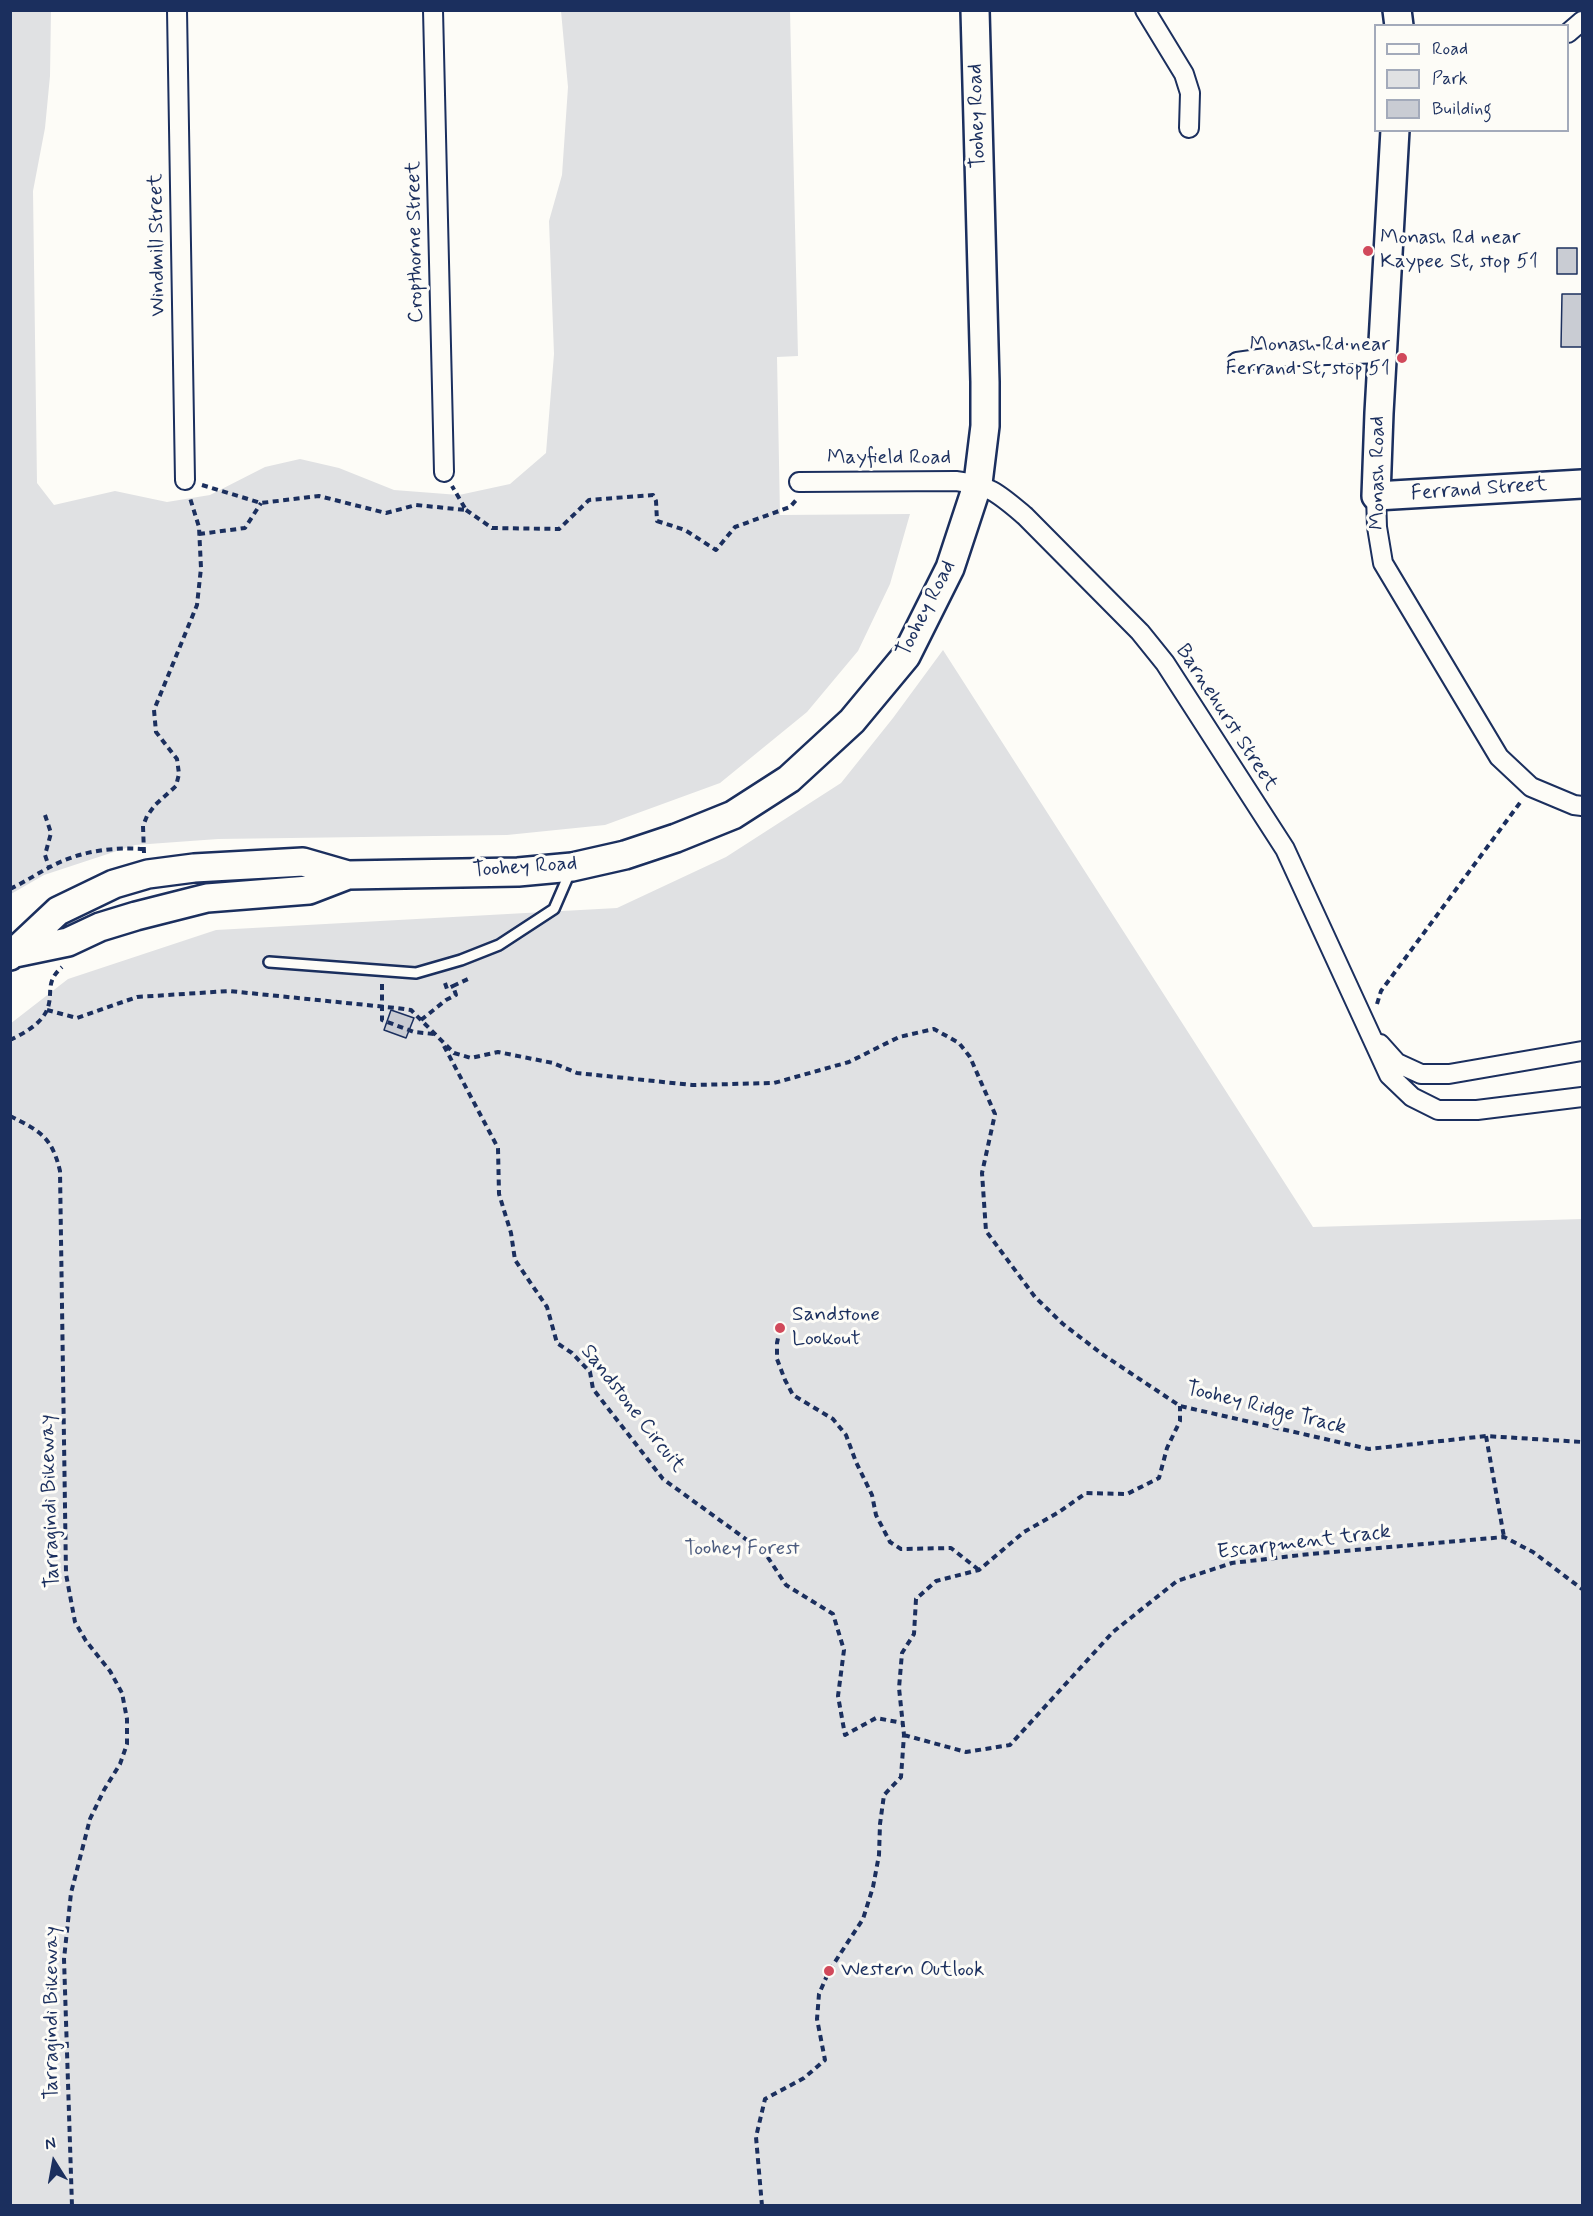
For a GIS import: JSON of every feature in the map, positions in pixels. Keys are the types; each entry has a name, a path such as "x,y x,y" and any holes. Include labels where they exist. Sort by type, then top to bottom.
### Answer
{"main road":[{"name":"Toohey Road","path":"13,955 58,911 114,884 148,874 194,868 303,862 348,875 518,872 572,867 625,855 733,815 789,779 852,721 906,656 950,568 978,483 985,426 985,382 975,10"},
{"name":"Monash Road","path":"1376,496 1395,132"},
{"name":"Ferrand Street","path":"1376,496 1582,484"},
{"name":"Toohey Road","path":"13,955 68,942 100,927 197,901 309,890 348,875"}],"street":[{"name":"Windmill Street","path":"177,10 185,480"},
{"name":"Cropthorne Street","path":"433,10 444,472"},
{"path":"1145,10 1184,74 1190,93 1189,128"},
{"path":"1569,32 1582,21"},
{"path":"1237,362 1273,357 1382,353"},
{"name":"Mayfield Road","path":"805,482 956,481 978,483"},
{"name":"Barnehurst Street","path":"978,483 996,492 1025,516 1140,632 1164,663 1285,849 1389,1075 1412,1097 1438,1110 1478,1110 1582,1096"},
{"name":"Monash Road","path":"1376,496 1377,527 1383,563 1499,757 1532,787 1574,805 1582,806"},
{"name":"Barnehurst Street","path":"1367,1030 1397,1063 1420,1074 1449,1074 1582,1051"}],"lane":[{"path":"269,962 416,973 461,960 499,945 554,909 572,867"}],"path":[{"path":"444,472 466,510 492,528 559,529 589,500 653,495 656,501 657,521 685,530 716,550 735,527 790,507 805,482"},
{"path":"185,480 261,503 319,496 386,513 416,505 466,510"},
{"path":"145,858 143,826 147,816 155,805 176,786 179,774 177,759 156,732 154,710 197,605 201,568 199,534 185,480"},
{"path":"199,534 245,528 261,503"},
{"path":"1367,1030 1381,992 1532,787"},
{"path":"45,815 51,833 45,855 49,867"},
{"path":"10,889 72,856 119,848 144,849"},
{"path":"10,1040 36,1024 47,1010 51,981 57,971 67,962"},
{"path":"445,983 447,989 468,979"},
{"path":"421,1020 456,994 453,986"},
{"name":"Toohey Ridge Track","path":"47,1010 77,1018 137,996 229,991 383,1006 411,1010 454,1053 471,1058 498,1052 553,1063 577,1073 692,1085 774,1083 849,1062 899,1037 934,1029 959,1043 970,1057 995,1114 982,1173 987,1231 1035,1297 1062,1324 1102,1354 1180,1406 1369,1449 1486,1436 1582,1442"},
{"path":"381,998 382,1020 419,1034 435,1034"},
{"path":"419,1034 429,1028"},
{"name":"Sandstone Circuit","path":"442,1042 498,1148 500,1194 515,1260 547,1307 557,1343 572,1353 590,1372 593,1389 663,1479 765,1553 786,1585 833,1614 844,1650 838,1696 845,1735 876,1718 903,1723"},
{"name":"Tarragindi Bikeway","path":"10,1116 32,1126 46,1137 56,1153 60,1171 66,1574 75,1622 86,1641 110,1671 122,1693 127,1719 127,1744 120,1764 104,1790 90,1820 71,1893 64,1959 72,2205"},
{"path":"780,1328 777,1359 785,1380 793,1395 833,1419 846,1434 872,1495 876,1515 890,1542 901,1549 951,1548 979,1570"},
{"path":"762,2205 756,2137 765,2099 804,2078 825,2060 817,2019 819,1994 829,1971 863,1919 873,1887 879,1855 884,1796 901,1777 904,1735 899,1688 902,1653 914,1634 916,1599 936,1581 979,1570 1024,1532 1086,1493 1127,1494 1160,1478 1167,1448 1180,1421 1180,1406"},
{"path":"1486,1436 1504,1537 1533,1552 1582,1589"},
{"name":"Escarpment track","path":"904,1735 966,1752 1010,1744 1113,1632 1177,1581 1232,1563 1504,1537"}],"green space":[{"path":"11,10 51,11 50,76 45,128 33,191 37,483 54,505 115,491 167,502 210,495 265,467 300,459 339,468 394,490 459,495 510,484 546,453 554,354 549,221 562,175 568,87 561,11 790,11 798,356 777,357 780,515 910,514 890,584 858,651 807,712 720,783 605,825 507,835 218,839 135,845 44,875 11,894"},
{"name":"Toohey Forest","path":"943,650 1313,1227 1582,1219 1582,2205 11,2206 10,1024 68,979 216,930 617,908 726,857 841,783"}],"building":[{"path":"1557,248 1577,248 1577,274 1557,274"},
{"path":"1562,294 1582,294 1582,347 1561,347"},
{"path":"391,1010 414,1018 406,1038 384,1030"}],"place":[{"name":"Monash Rd near Kaypee St, stop 51","path":"1368,251"},
{"name":"Monash Rd near Ferrand St, stop 51","path":"1402,358"},
{"name":"Sandstone Lookout","path":"780,1328"},
{"name":"Western Outlook","path":"829,1971"}]}
